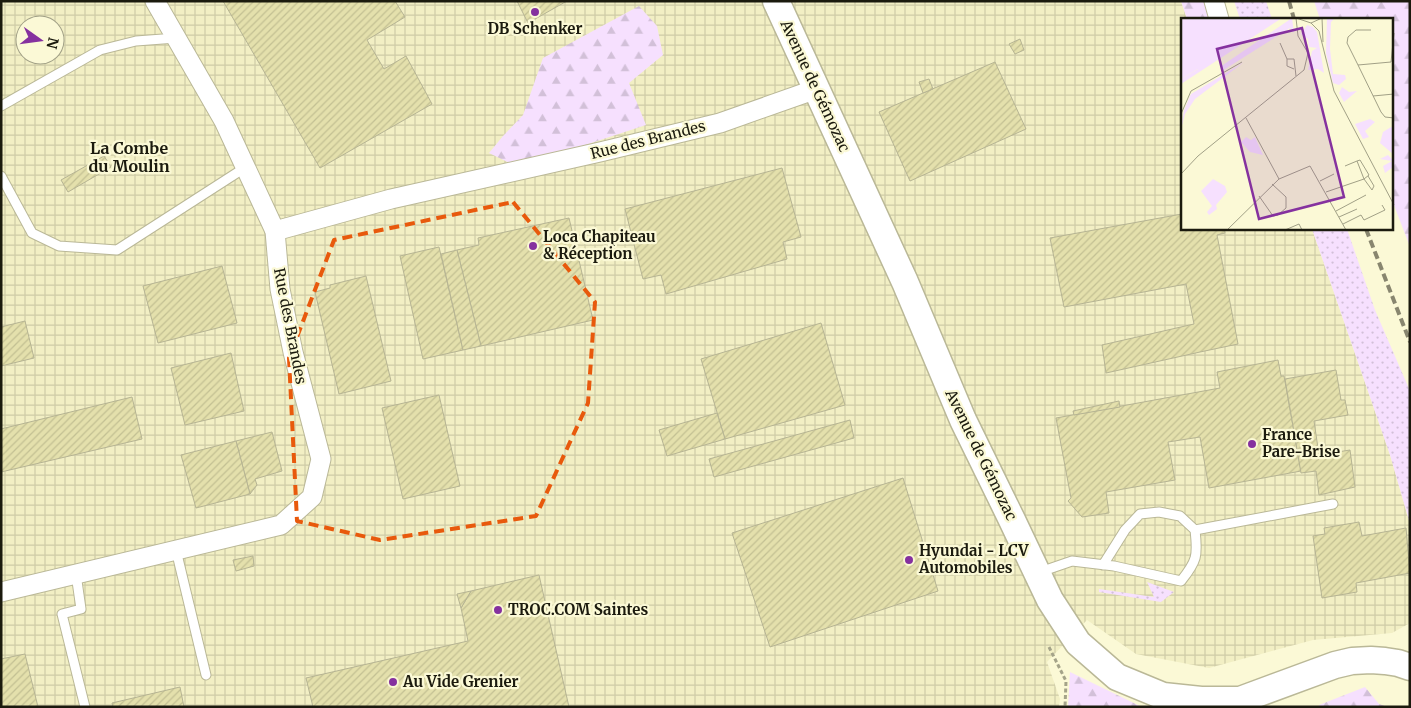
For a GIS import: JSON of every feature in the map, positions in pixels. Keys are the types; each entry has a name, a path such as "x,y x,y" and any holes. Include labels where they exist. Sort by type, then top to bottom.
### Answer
{"main road":[{"name":"Avenue de Gémozac","path":"776,1 905,282 963,420 1050,600 1078,642 1117,678 1163,696 1201,700 1240,700 1335,665 1352,661 1371,660 1398,663 1410,667"},
{"path":"1371,660 1400,673 1410,680"}],"street":[{"path":"155,1 224,121 275,231"},
{"path":"1214,1 1219,18"},
{"name":"Rue des Brandes","path":"1,592 281,525 312,497 321,459 293,352 280,289 275,231 391,199 720,123 816,88"}],"lane":[{"path":"1,106 100,50 136,41 176,38"},
{"path":"1,176 32,233 59,246 117,250 246,167"},
{"path":"1195,530 1333,504"},
{"path":"1038,573 1072,561 1103,565 1181,581 1193,566 1197,550 1195,530 1180,516 1158,512 1140,514 1125,530 1103,565"},
{"path":"176,550 206,675"},
{"path":"76,574 82,609 62,614 85,707"}],"highlighted area":[{"path":"513,202 595,302 588,403 536,516 380,540 297,521 289,358 334,240"}],"shaded area":[{"path":"1,1 1181,1 1187,18 1181,18 1181,230 1312,230 1390,455 1410,524 1410,623 1392,633 1313,640 1209,668 1136,654 1087,620 1047,662 1060,699 1059,707 1,707"}],"green space":[{"path":"1181,1 1207,1 1211,18 1187,18"},
{"path":"1234,1 1266,1 1272,18 1240,18"},
{"path":"1314,1 1410,1 1410,247 1394,205 1394,18 1320,18"},
{"path":"639,6 657,26 663,55 629,83 646,125 518,167 489,153 523,115 543,58"},
{"path":"1312,230 1347,230 1375,310 1410,391 1410,524 1390,455"},
{"path":"1147,582 1174,592 1161,602 1099,592 1099,589 1154,597"},
{"path":"1070,672 1142,707 1068,707"},
{"path":"1365,687 1379,704 1388,707 1319,707 1319,705"}],"building":[{"path":"223,1 395,1 405,17 367,40 384,69 406,56 432,104 320,168"},
{"name":"DB Schenker","path":"517,1 567,1 528,23"},
{"path":"1020,39 1024,50 1015,54 1009,44"},
{"path":"995,62 1026,129 910,181 879,112"},
{"path":"929,79 933,89 923,93 919,82"},
{"path":"104,156 111,167 68,192 61,180"},
{"path":"782,168 801,237 783,242 787,259 666,294 661,275 643,279 625,209"},
{"path":"1181,214 1181,230 1224,230 1225,233 1217,235 1238,344 1106,373 1102,345 1194,324 1186,284 1064,307 1050,238"},
{"path":"569,218 593,320 481,346 457,250 479,245 478,238"},
{"path":"439,247 463,350 423,359 400,256"},
{"path":"457,250 481,346 463,350 441,254"},
{"path":"222,266 237,323 158,343 143,286"},
{"path":"366,276 391,381 339,394 315,292 330,288 330,285"},
{"path":"25,321 34,358 1,366 1,327"},
{"path":"821,323 845,405 725,439 701,359"},
{"path":"231,353 244,411 185,425 171,368"},
{"path":"1278,360 1281,376 1284,376 1301,471 1209,488 1200,437 1168,442 1175,480 1106,492 1109,513 1082,517 1068,501 1071,498 1056,418 1220,388 1217,372"},
{"path":"1336,370 1341,400 1345,400 1348,415 1314,421 1319,455 1350,450 1355,487 1319,495 1316,471 1301,473 1285,379"},
{"path":"439,395 460,486 403,499 382,408"},
{"path":"132,397 142,439 1,472 1,429"},
{"path":"1119,401 1120,407 1074,415 1073,411"},
{"path":"717,413 725,439 667,456 659,430"},
{"path":"850,420 854,438 714,477 709,459"},
{"path":"272,432 282,471 255,479 257,485 250,494 236,441"},
{"path":"236,441 250,494 196,508 181,455"},
{"path":"903,478 938,591 770,647 732,533"},
{"path":"1359,522 1362,536 1406,528 1410,573 1356,583 1357,592 1322,598 1313,536 1325,534 1324,528"},
{"path":"253,556 254,566 236,571 233,560"},
{"path":"539,575 569,707 313,707 306,678 468,641 461,608 471,591"},
{"path":"471,591 461,608 457,594"},
{"path":"25,654 38,707 1,707 1,659"},
{"path":"180,687 184,707 113,707 112,703"}],"railway":[{"path":"1289,1 1294,18"},
{"path":"1366,230 1410,342"}],"place":[{"name":"DB Schenker","path":"535,12"},
{"name":"Loca Chapiteau & Réception","path":"533,246"},
{"name":"France Pare-Brise","path":"1252,444"},
{"name":"Hyundai - LCV Automobiles","path":"909,560"},
{"name":"TROC.COM Saintes","path":"498,610"},
{"name":"Au Vide Grenier","path":"393,682"}],"district":[{"name":"La Combe du Moulin","path":"129,157"}]}
